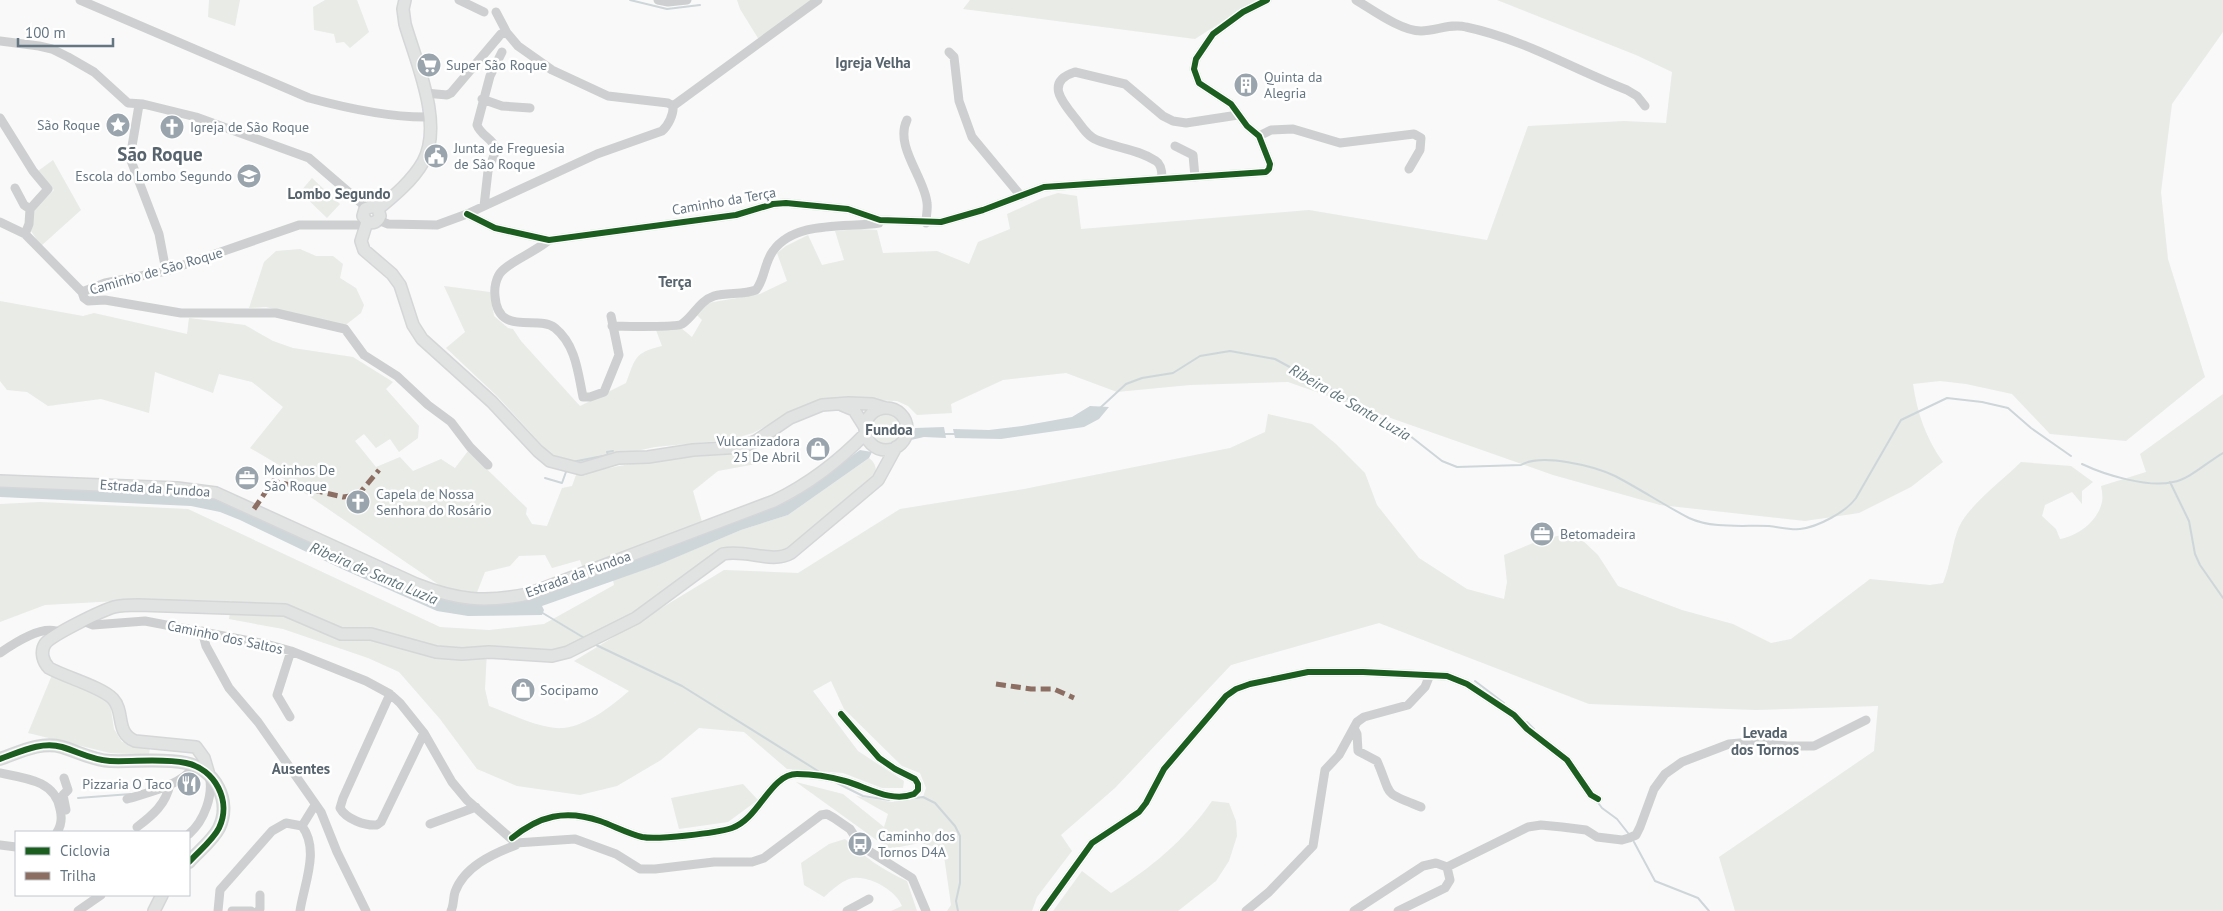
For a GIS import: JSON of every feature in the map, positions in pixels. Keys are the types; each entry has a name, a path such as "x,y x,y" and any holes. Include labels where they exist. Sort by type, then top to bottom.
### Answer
{"main road":[{"path":"190,861 215,834 223,818 224,803 222,794 209,775 204,758 196,747 131,739 124,734 118,706 111,696 45,664 42,655 45,644 60,633 114,607 123,605 285,610 341,634 371,634 436,652 462,654 489,652 552,656 568,652 649,610 723,554 736,552 777,558 786,556 806,542 878,480 900,444 907,428 901,414 895,410 872,404 836,403 808,409 790,418 756,441 742,447 687,450 648,457 618,458 581,469 550,460 538,451 492,402 422,339 413,325 400,285 388,270 364,250 361,241 371,217 404,185 423,161 430,144 430,117 405,24 403,9 405,0"},
{"path":"836,403 854,410 873,442 884,470"},
{"path":"873,442 871,415 885,408"},
{"path":"873,442 888,450 900,444"},
{"name":"Estrada da Fundoa","path":"0,481 178,488 216,493 416,584 451,596 490,600 528,594 774,501 796,490 852,447 873,442"},
{"path":"0,759 35,747 54,745 102,760 183,762 195,766 209,775"},
{"path":"154,911 162,896"}],"street":[{"path":"80,0 309,98 332,104 410,116 430,117"},
{"path":"459,0 484,12"},
{"path":"658,0 668,2 688,0"},
{"path":"496,12 507,33 518,46 552,70 608,96 668,103 673,106 818,0"},
{"path":"1267,0 1243,12 1214,34 1196,59 1194,69 1199,83 1231,104 1238,115 1259,136 1271,130 1293,130 1340,143 1414,134 1421,138 1420,150 1409,169"},
{"path":"1356,0 1405,28 1420,31 1465,26 1514,41 1627,90 1637,96 1645,106"},
{"path":"425,93 447,95 454,90 501,34 507,33"},
{"path":"0,41 52,49 94,72 128,103 138,106 143,104 196,117 309,158 371,217"},
{"path":"484,206 488,171 496,150 493,142 480,133 477,125 482,99 490,76 502,52"},
{"path":"949,52 954,57 959,101 972,137 1021,196"},
{"path":"1162,178 1162,169 1158,162 1133,150 1098,141 1089,135 1059,99 1058,90 1061,79 1074,72 1125,84 1163,116 1173,121 1186,123 1238,115"},
{"path":"482,99 502,106 530,108"},
{"path":"138,106 130,158 159,234 166,271"},
{"name":"Caminho de São Roque","path":"0,222 25,234 82,292 105,283 166,271 299,225 371,217 388,224 437,225 467,214 598,154 662,131 674,111 673,106"},
{"path":"0,118 32,171 47,186 46,193 30,210 29,224 25,234"},
{"path":"907,120 905,135 907,152 927,200 926,222"},
{"name":"Caminho da Terça","path":"467,214 495,228 549,240 736,214 779,204 819,205 848,209 880,220 926,222 952,220 1044,187 1266,172 1270,164 1259,136"},
{"path":"1174,146 1193,155 1195,177"},
{"path":"15,188 24,205 30,210"},
{"path":"612,326 644,325 672,327 681,325 709,298 756,290 771,254 777,246 792,236 806,231 879,224 880,220"},
{"path":"549,240 500,273 495,295 500,311 512,322 554,327 573,353 583,397 586,398 606,390 617,361 618,350 611,316"},
{"path":"82,292 84,298 88,301 105,300 181,313 276,313 345,330 364,355 397,376 428,405 451,422 470,447 488,465"},
{"name":"Caminho dos Saltos","path":"83,621 93,625 137,620 202,631 291,651 366,681 390,694 400,704 424,733 452,782 467,800 514,840"},
{"path":"0,653 30,635 55,630 60,633"},
{"path":"202,631 206,646 229,688 258,722 321,812 337,852 366,911"},
{"path":"290,716 276,695 291,651"},
{"path":"1043,911 1072,874 1092,843 1139,812 1146,803 1164,769 1226,696 1236,689 1250,684 1308,672 1363,672 1429,677 1447,676 1459,680 1514,715 1528,729 1567,760 1591,795 1598,798"},
{"path":"1246,911 1269,892 1312,846 1325,770 1339,754 1354,728 1364,717 1408,706 1425,687 1429,677"},
{"path":"390,694 343,798 340,808 343,813 367,825 377,825 381,822 424,733"},
{"path":"514,840 530,824 556,815 598,820 632,834 652,838 732,828 750,816 784,776 796,774 837,780 872,792 895,796 911,795 918,790 918,784 915,779 895,770 879,758 841,714"},
{"path":"1447,867 1528,827 1542,825 1586,830 1597,837 1622,840 1629,838 1636,835 1654,789 1665,774 1682,762 1729,744 1752,742 1787,746 1814,746 1866,720"},
{"path":"1354,728 1357,734 1358,751 1377,761 1388,792 1421,807"},
{"path":"127,799 183,778 195,766"},
{"path":"0,772 54,787 63,795 66,808 62,831"},
{"path":"190,833 198,825 206,809 211,784 209,775"},
{"path":"63,795 68,790 64,778"},
{"path":"137,827 159,809 168,794 170,784"},
{"path":"45,785 54,792 61,812 56,831"},
{"path":"302,826 315,805"},
{"path":"430,824 476,807"},
{"path":"514,840 575,839 616,854 640,869 714,862 752,862 764,858 821,815 827,814 850,829 861,846 912,878 926,911"},
{"path":"218,911 220,890 272,831 286,823 302,826"},
{"path":"300,911 312,852 309,839 302,826"},
{"path":"451,911 454,894 465,875 482,860 516,845 514,840"},
{"path":"0,845 15,847"},
{"path":"1354,911 1423,866 1436,862 1447,867"},
{"path":"1398,911 1444,888 1450,880 1447,867"},
{"path":"258,911 260,909 260,895"},
{"path":"78,911 100,896"},
{"path":"848,911 869,899"},
{"path":"232,911 251,911"}],"shaded area":[{"path":"209,0 240,0 235,26 208,17"},
{"path":"325,0 357,0 369,32 350,48 344,42 336,43 334,34 314,30 313,7"},
{"path":"737,0 818,0 761,43 740,9"},
{"path":"970,0 1256,0 1195,39 963,9"},
{"path":"1497,0 2223,0 2223,32 2172,104 2161,192 2168,259 2205,377 2126,441 2050,434 2012,394 1966,384 1940,381 1913,384 1923,425 1943,462 1911,487 1859,513 1805,521 1660,505 1553,475 1288,382 1190,385 1117,392 1066,373 1003,380 951,404 952,413 917,415 908,406 897,401 828,399 810,403 753,433 729,440 655,447 580,463 550,454 498,397 446,348 465,332 444,286 490,292 494,316 508,328 513,329 521,341 580,406 626,383 637,357 646,351 662,346 656,330 681,328 692,337 702,320 695,313 708,303 760,294 787,281 777,253 786,246 808,235 822,265 844,260 835,231 860,229 877,230 883,253 937,251 969,264 978,242 1010,229 1007,214 1058,193 1077,196 1081,229 1309,210 1487,240 1528,126 1624,121 1666,123 1672,72 1636,55"},
{"path":"53,160 81,210 41,246 31,231 34,208 54,190 38,171"},
{"path":"312,178 340,204 327,218 300,192"},
{"path":"300,249 316,256 333,256 343,264 340,278 356,288 364,305 361,313 343,327 266,307 249,308 264,262 276,251"},
{"path":"0,301 83,316 94,313 187,334 189,318 245,325 273,341 293,348 353,357 393,382 386,389 419,426 418,438 399,452 390,439 376,448 364,434 355,441 376,467 400,457 413,471 441,459 455,468 468,451 527,508 526,514 532,524 547,526 562,488 572,486 576,475 643,462 710,454 755,452 766,462 718,471 693,491 702,522 583,569 580,560 552,568 545,555 519,556 510,566 485,572 476,595 448,591 274,472 279,465 250,448 283,407 252,382 219,374 213,393 155,372 149,413 101,399 48,406 27,392 7,390 0,381"},
{"path":"2223,394 2223,911 1735,911 1719,857 1874,751 1878,706 1756,710 1589,704 1379,623 1231,665 1115,788 1061,835 1072,851 1037,897 1032,911 947,911 951,905 943,849 920,843 889,849 796,782 843,794 884,827 888,814 856,796 892,802 923,797 926,788 920,773 902,766 844,709 831,681 813,691 858,751 904,781 903,788 882,788 843,773 787,769 744,732 699,728 661,760 617,786 580,795 517,786 477,769 440,719 399,672 368,658 283,629 229,619 232,601 136,600 45,605 0,622 0,504 40,502 188,509 440,627 489,630 544,624 614,585 613,580 657,565 741,530 788,515 869,458 873,462 876,472 875,478 781,556 736,548 642,612 568,647 540,653 487,651 485,689 489,706 536,724 563,728 590,719 607,709 629,691 574,661 724,570 798,573 900,509 1024,489 1230,448 1265,432 1268,414 1312,424 1336,444 1365,473 1377,505 1419,558 1467,589 1504,599 1507,582 1504,555 1543,539 1562,535 1580,538 1598,555 1618,586 1682,610 1733,624 1771,643 1791,639 1870,579 1930,585 1943,583 1957,533 1964,519 1979,501 2021,462 2071,466 2093,482 2082,491 2082,504 2072,492 2045,505 2042,516 2056,529 2060,539 2074,535 2092,521 2100,509 2102,502 2101,486 2146,472 2140,454"},
{"path":"886,414 892,415 900,423 900,435 892,443 886,444 880,443 872,435 871,429 872,423 880,415"},
{"path":"52,675 102,696 110,703 114,729 122,742 150,747 149,755 110,753 28,733"},
{"path":"743,784 758,800 728,822 679,829 671,798"},
{"path":"1212,801 1229,803 1236,821 1237,836 1229,861 1216,881 1178,911 1053,911 1082,871 1111,893 1140,874 1191,828"},
{"path":"845,839 874,863 907,881 917,911 891,911 902,906 899,900 880,884 864,878 846,880 824,897 804,885 801,863 829,844"}],"water":[{"path":"1090,406 1109,407 1099,419 1084,427 1001,439 955,438 953,429 989,430 1022,426 1072,417"},
{"path":"944,427 946,438 924,437 911,440 915,428"},
{"path":"860,450 872,452 869,458 788,515 741,530 658,565 542,606 544,610 542,615 468,616 437,611 220,512 191,506 0,497 0,486 197,494 224,501 434,596 457,602 493,604 528,600 773,508 792,499"}],"waterway":[{"path":"630,0 667,9 700,5"},
{"name":"Ribeira de Santa Luzia","path":"1100,408 1126,384 1142,378 1173,373 1200,356 1230,351 1275,359 1343,396 1369,413 1400,428 1442,461 1457,467 1521,465 1542,460 1582,465 1615,476 1689,518 1708,524 1728,526 1769,526 1800,529 1831,518 1846,508 1856,498 1901,420 1947,398 1982,402 2008,408 2031,428 2071,456"},
{"name":"Ribeira de Santa Luzia","path":"943,434 955,434"},
{"path":"572,462 608,455 607,452 613,451"},
{"name":"Ribeira de Santa Luzia","path":"2082,464 2102,472 2139,482 2163,483 2173,482 2186,477 2223,453"},
{"path":"545,478 562,483 567,469"},
{"path":"2170,482 2189,521 2195,554 2200,565 2223,598"},
{"path":"541,612 586,639"},
{"path":"594,644 682,686 818,771"},
{"path":"1475,681 1504,703"},
{"path":"1527,722 1534,729"},
{"path":"837,783 863,796 889,800"},
{"path":"78,798 131,794"},
{"path":"914,798 923,797 935,803 955,826 960,836 960,883 956,901 958,911"},
{"path":"1599,804 1617,819 1628,833"},
{"path":"1634,842 1655,881 1698,898 1709,911"}],"marked path":[{"path":"254,509 273,481 343,497 358,495 379,470"},
{"path":"996,684 1031,689 1054,689 1074,698"}],"cycle path":[{"path":"467,214 495,228 549,240 736,215 773,204 786,203 848,209 880,220 941,222 983,210 1044,187 1266,172 1270,164 1259,136 1247,126 1231,104 1199,83 1194,69 1196,59 1213,34 1243,12 1267,0"},
{"path":"1043,911 1092,843 1139,812 1146,803 1164,769 1226,696 1236,689 1250,684 1308,672 1363,672 1447,676 1467,684 1514,715 1527,729 1567,760 1591,795 1598,799"},
{"path":"512,838 532,824 564,815 587,817 631,834 650,838 701,834 724,830 732,828 750,816 779,781 797,774 815,775 839,780 897,797 914,794 918,790 918,784 915,779 879,758 841,714"},
{"path":"0,759 46,745 62,747 103,760 168,761 196,766 213,779 218,788 222,797 223,818 210,841 190,861"}],"place":[{"name":"Super São Roque","path":"429,65"},
{"name":"Quinta da Alegria","path":"1246,85"},
{"name":"São Roque","path":"118,125"},
{"name":"Igreja de São Roque","path":"172,127"},
{"name":"Junta de Freguesia de São Roque","path":"436,156"},
{"name":"Escola do Lombo Segundo","path":"249,176"},
{"name":"Vulcanizadora 25 De Abril","path":"818,449"},
{"name":"Moinhos De São Roque","path":"247,478"},
{"name":"Capela de Nossa Senhora do Rosário","path":"358,502"},
{"name":"Betomadeira","path":"1542,534"},
{"name":"Socipamo","path":"523,690"},
{"name":"Pizzaria O Taco","path":"189,784"},
{"name":"Caminho dos Tornos D4A","path":"860,844"}],"district":[{"name":"Igreja Velha","path":"873,62"},
{"name":"São Roque","path":"160,154"},
{"name":"Lombo Segundo","path":"339,193"},
{"name":"Terça","path":"675,281"},
{"name":"Fundoa","path":"889,429"},
{"name":"Levada dos Tornos","path":"1765,740"},
{"name":"Ausentes","path":"301,768"}]}
